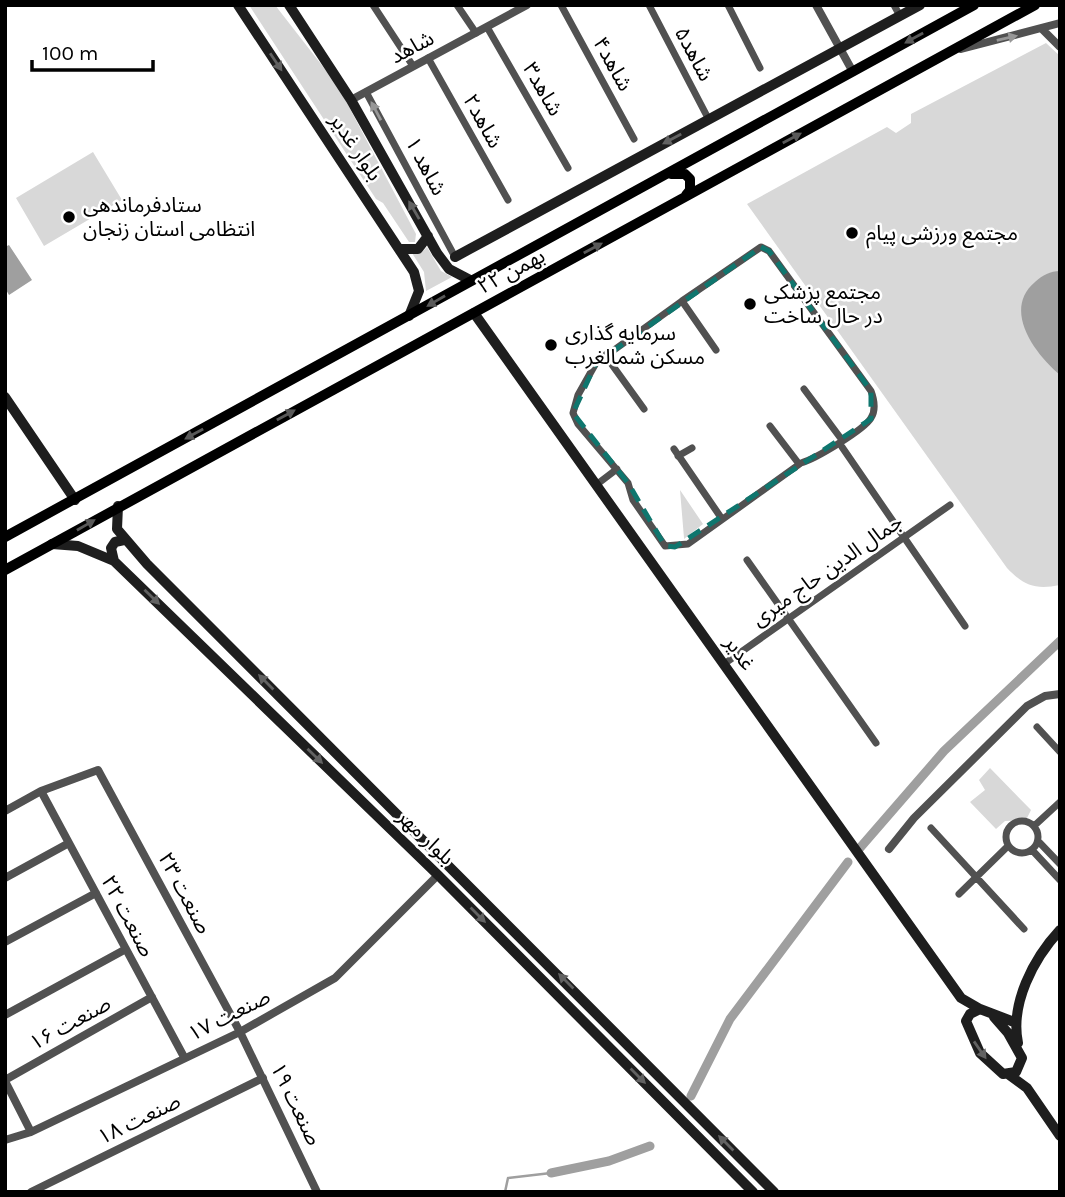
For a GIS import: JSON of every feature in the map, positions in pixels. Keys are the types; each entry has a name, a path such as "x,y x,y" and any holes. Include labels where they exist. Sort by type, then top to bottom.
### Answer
{"highway":[{"name":"۲۲ بهمن","path":"5,537 470,280 586,221 974,5"},
{"name":"۲۲ بهمن","path":"5,570 1035,5"},
{"path":"667,174 685,174 690,178 690,190 686,195"}],"main road":[{"name":"بلوار غدیر","path":"238,5 402,249 414,272 419,291 409,316"},
{"name":"بلوار غدیر","path":"289,5 351,100 449,269 470,280"},
{"path":"455,257 920,5"},
{"path":"402,249 418,249 428,236"},
{"name":"غدیر","path":"474,313 961,999 994,1017"},
{"path":"5,397 75,500"},
{"path":"114,561 111,548 115,542 124,540 117,529 118,506"},
{"name":"بلوار مهر","path":"124,540 774,1192"},
{"name":"بلوار مهر","path":"52,544 78,546 114,561 438,875 753,1192"},
{"path":"1027,1088 1014,1022 1035,965 1058,935"},
{"path":"961,999 967,1018 967,1029 980,1053 1000,1072 1008,1074 1027,1088 1060,1136"},
{"path":"967,1018 980,1009"},
{"path":"994,1017 1014,1022"},
{"path":"994,1017 1019,1051"},
{"path":"1008,1074 1021,1066"},
{"path":"657,1095 668,1085"}],"street":[{"path":"373,5 413,66"},
{"path":"457,5 475,33"},
{"name":"شاهد","path":"351,100 527,5"},
{"name":"شاهد۴","path":"561,5 634,139"},
{"name":"شاهد۵","path":"649,5 709,120"},
{"path":"728,5 760,68"},
{"path":"816,5 853,72"},
{"path":"894,5 900,16"},
{"path":"954,50 1060,23"},
{"name":"شاهد۳","path":"487,27 568,168"},
{"path":"1042,29 1060,47"},
{"name":"شاهد۲","path":"428,58 508,200"},
{"name":"شاهد ۱","path":"366,92 455,257"},
{"path":"761,247 769,251 874,399 871,419 842,443 799,464 688,544 665,546 633,500 628,483 578,424 573,413 578,395 596,363 605,355 761,247"},
{"path":"682,301 716,350"},
{"path":"605,355 644,409"},
{"path":"804,389 965,626"},
{"path":"770,426 799,464"},
{"path":"692,447 676,452 722,519"},
{"path":"596,485 617,469"},
{"name":"جمال الدین حاج میری","path":"724,664 950,505"},
{"path":"747,560 876,743"},
{"path":"890,849 914,818 1027,706 1045,696 1060,694"},
{"path":"1037,727 1060,752"},
{"name":"صنعت ۲۳","path":"41,791 98,770 240,1032"},
{"path":"5,811 41,791"},
{"name":"صنعت ۲۲","path":"41,791 184,1057"},
{"path":"1034,826 1060,802"},
{"path":"1008,846 1006,837 1009,828 1016,822 1026,822 1034,826 1038,841 1060,864"},
{"path":"931,828 974,879 1024,929"},
{"path":"1008,846 1024,854 1032,850 1038,841"},
{"path":"5,878 69,843"},
{"path":"959,894 1008,846"},
{"path":"1032,850 1060,880"},
{"name":"صنعت ۱۷","path":"5,1140 31,1132 240,1032 335,978 438,875"},
{"path":"5,943 96,893"},
{"path":"5,1015 126,949"},
{"name":"صنعت ۱۶","path":"5,1080 152,997"},
{"name":"صنعت ۱۹","path":"240,1032 317,1192"},
{"name":"صنعت ۱۸","path":"31,1192 263,1078"},
{"path":"5,1080 31,1132"}],"highlighted area":[{"path":"761,247 769,251 871,391 871,419 675,547 665,546 628,483 573,413 596,363"}],"shaded area":[{"path":"249,5 275,5 338,86 416,234 415,242 409,242 383,203 376,199"},
{"path":"1046,43 1060,56 1060,585 1037,587 1025,583 1007,568 747,204 887,127 896,133 911,123 911,114"},
{"path":"93,152 122,200 44,246 16,198"},
{"path":"9,245 32,280 9,295 5,288 5,247"},
{"path":"427,247 441,271 452,277 426,291 424,272 412,253 422,252"},
{"path":"1060,271 1060,375 1032,344 1022,318 1021,305 1035,282 1047,274"},
{"path":"680,490 703,524 684,539 684,538"},
{"path":"990,768 1031,810 1026,820 1005,821 996,829 970,802 985,790 979,780"}],"waterway":[{"path":"859,849 944,751 1060,641"},
{"path":"691,1096 730,1019 848,862"},
{"path":"551,1173 609,1161 650,1146"},
{"path":"505,1192 508,1178 551,1173"}],"place":[{"name":"ستادفرماندهی انتظامی استان زنجان","path":"69,217"},
{"name":"مجتمع ورزشی پیام","path":"852,233"},
{"name":"مجتمع پزشکی در حال ساخت","path":"750,304"},
{"name":"سرمایه گذاری مسکن شمالغرب","path":"551,345"}]}
